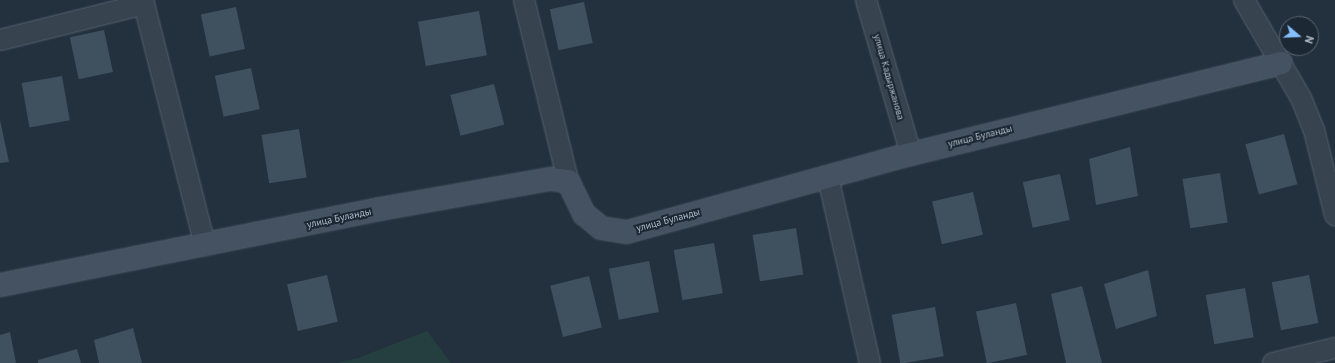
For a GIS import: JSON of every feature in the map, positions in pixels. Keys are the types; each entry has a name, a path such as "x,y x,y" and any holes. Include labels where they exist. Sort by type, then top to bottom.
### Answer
{"street":[{"path":"524,0 568,181"},
{"name":"улица Кадыржанова","path":"866,0 911,154"},
{"path":"1244,0 1301,98 1314,130 1335,215"},
{"path":"0,40 144,2 205,245"},
{"name":"улица Буланды","path":"0,285 380,209 551,179 568,181 584,214 601,228 627,232 911,154 1281,63"},
{"path":"828,176 870,363"},
{"path":"1273,363 1335,348"}],"green space":[{"path":"427,331 451,363 337,363 358,358"}],"building":[{"path":"584,2 593,43 558,50 550,9"},
{"path":"236,7 245,49 210,57 201,14"},
{"path":"479,11 487,55 426,66 418,22"},
{"path":"104,30 113,72 79,79 70,37"},
{"path":"251,68 260,109 224,117 215,76"},
{"path":"62,76 70,120 29,127 22,83"},
{"path":"494,84 504,125 460,136 450,95"},
{"path":"0,120 9,162 0,163"},
{"path":"299,129 307,177 269,183 261,135"},
{"path":"1284,134 1297,184 1259,195 1245,144"},
{"path":"1130,147 1138,196 1096,205 1089,159"},
{"path":"1220,173 1228,222 1190,228 1182,179"},
{"path":"1060,174 1070,220 1033,228 1023,182"},
{"path":"973,192 983,235 942,244 932,201"},
{"path":"796,228 803,274 760,281 753,235"},
{"path":"714,243 723,293 682,300 674,250"},
{"path":"649,261 659,312 619,320 609,269"},
{"path":"1148,270 1157,316 1116,329 1104,284"},
{"path":"327,275 338,322 298,331 287,284"},
{"path":"1309,275 1318,323 1281,330 1272,282"},
{"path":"589,276 602,327 563,337 550,286"},
{"path":"1082,286 1102,363 1066,363 1051,294"},
{"path":"1245,288 1254,337 1214,344 1206,295"},
{"path":"1016,303 1027,355 987,363 976,312"},
{"path":"935,307 944,356 900,363 892,315"},
{"path":"133,328 142,363 99,363 94,340"},
{"path":"10,332 16,363 0,363 0,335"},
{"path":"77,349 81,363 38,363 38,360"}]}
